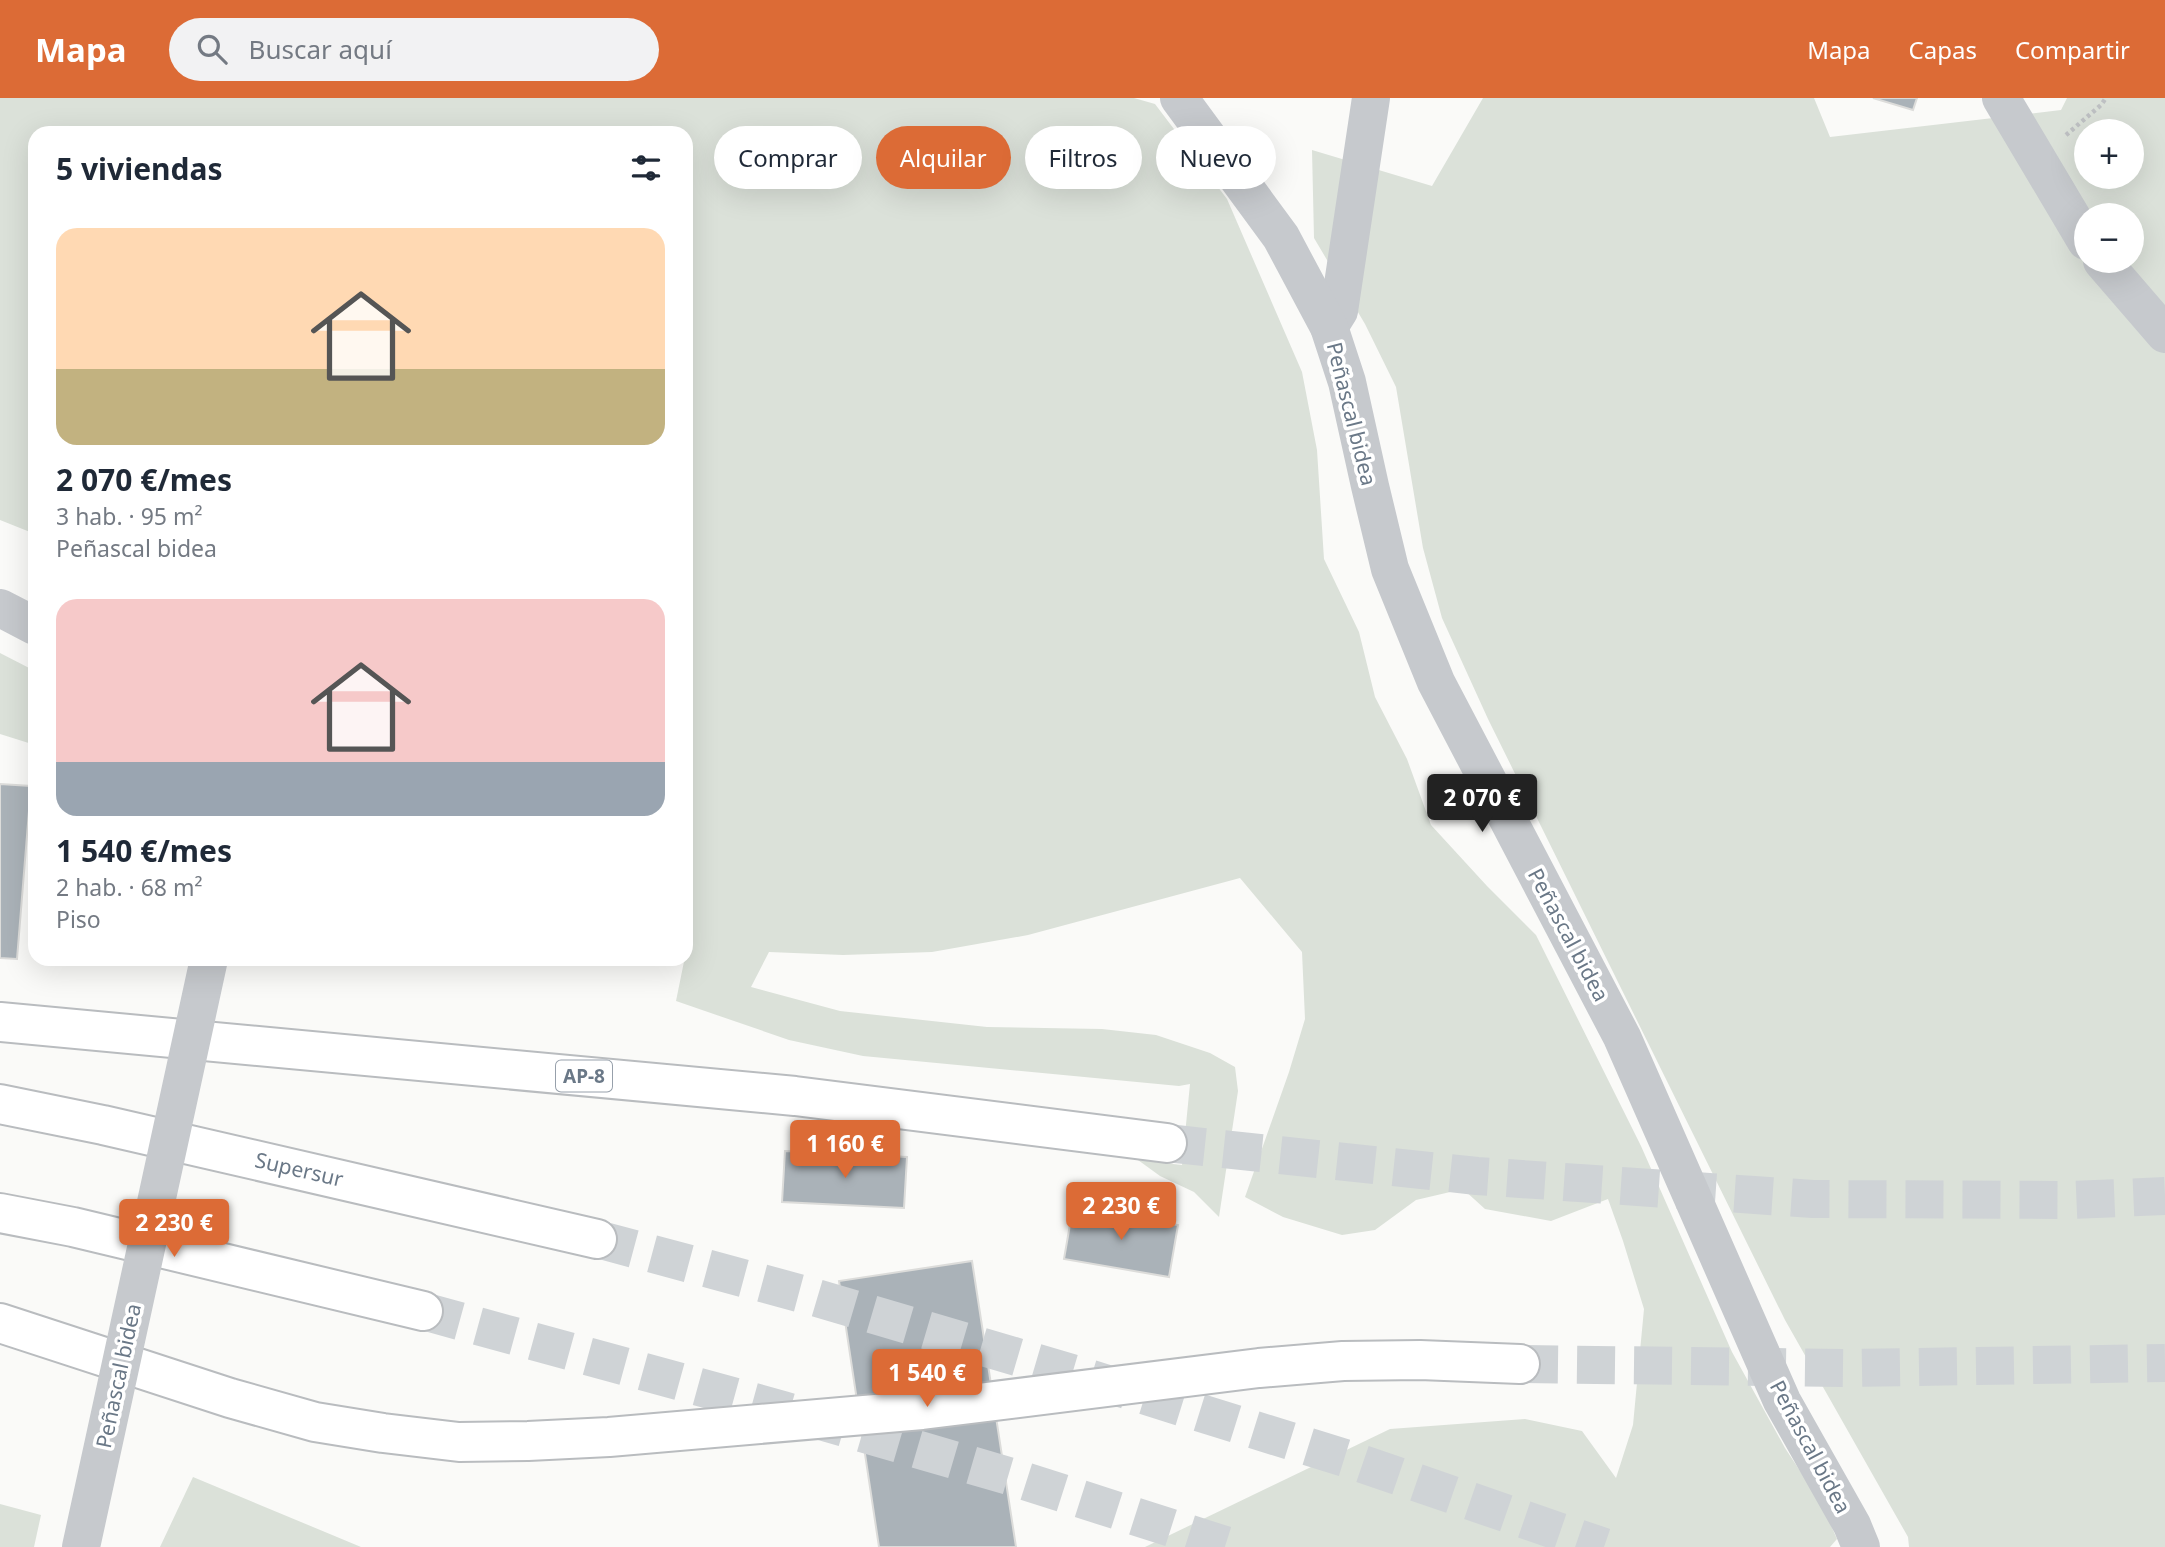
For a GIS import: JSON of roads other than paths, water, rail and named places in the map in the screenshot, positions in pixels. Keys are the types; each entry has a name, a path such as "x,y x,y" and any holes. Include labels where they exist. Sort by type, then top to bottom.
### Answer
{"highway":[{"name":"AP-8","path":"0,1022 795,1096 1167,1143"},
{"name":"Supersur","path":"0,1104 103,1125 597,1239"},
{"path":"0,1213 73,1227 424,1311"},
{"path":"0,1323 230,1398 315,1422 459,1442 622,1436 922,1410 1259,1368 1420,1360 1520,1364"}],"street":[{"name":"Peñascal bidea","path":"1179,98 1281,237 1329,327 1347,382 1390,569 1436,682 1622,1037 1782,1401 1852,1525 1861,1547"},
{"path":"1329,327 1339,311 1371,98"},
{"path":"2001,98 2074,221"},
{"path":"2112,273 2165,334"},
{"path":"0,608 28,622"},
{"name":"Peñascal bidea","path":"81,1547 207,966"}],"tunnel":[{"path":"1167,1143 1477,1176 1813,1199 2072,1200 2165,1196"},
{"path":"597,1239 810,1296 1085,1377 1348,1459 1604,1547"},
{"path":"423,1311 783,1410 1012,1477 1231,1547"},
{"path":"1520,1364 1852,1368 2165,1363"}]}
